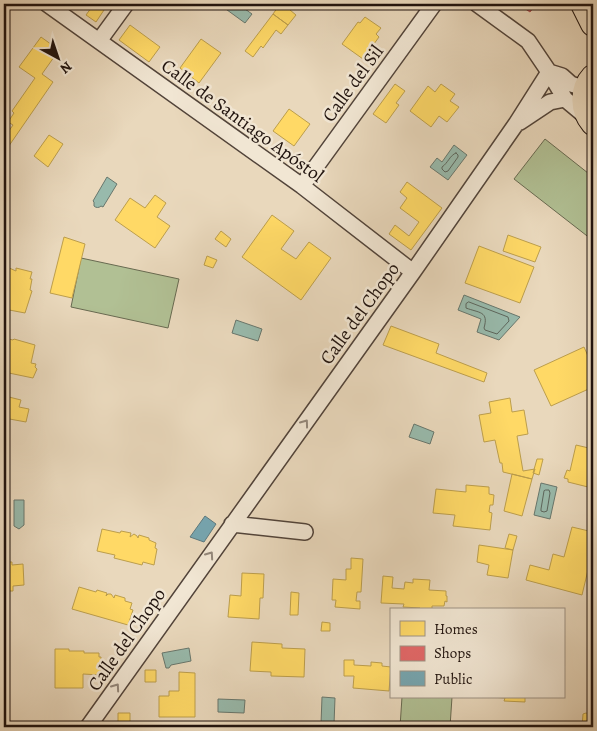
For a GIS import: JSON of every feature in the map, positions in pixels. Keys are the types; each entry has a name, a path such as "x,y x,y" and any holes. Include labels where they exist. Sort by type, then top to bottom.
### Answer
{"main road":[{"path":"584,4 593,14"},
{"path":"584,4 593,24"},
{"path":"590,83 584,100 586,111 592,122"}],"street":[{"name":"Calle de Santiago Apóstol","path":"47,4 302,186 413,272"},
{"path":"99,41 126,4"},
{"name":"Calle del Sil","path":"302,186 434,4"},
{"path":"477,4 528,41 565,99 592,122"},
{"path":"549,72 562,76 571,84 590,83"},
{"name":"Calle del Chopo","path":"88,727 413,272 516,124 549,72"},
{"name":"Calle del Chopo","path":"516,124 550,102 565,99"},
{"path":"232,524 305,532"}],"shaded area":[{"path":"545,139 593,177 593,236 591,239 514,179"},
{"path":"81,258 179,279 168,328 71,307"},
{"path":"402,698 452,698 450,727 400,727"}],"water":[{"path":"226,4 238,4 252,14 245,23 223,7"},
{"path":"454,145 467,155 448,180 430,167 437,158 442,162"},
{"path":"107,177 117,184 103,207 96,207 93,201"},
{"path":"464,295 520,317 499,340 477,332 481,319 458,310"},
{"path":"236,320 262,329 258,341 232,333"},
{"path":"414,424 434,432 430,444 409,437"},
{"path":"541,483 557,487 550,519 534,515"},
{"path":"14,500 24,500 24,525 19,529 14,526"},
{"path":"189,648 191,661 171,665 169,668 166,668 162,653"},
{"path":"322,697 335,698 334,724 321,724"},
{"path":"218,699 245,700 244,713 218,712"}],"building: Homes":[{"path":"94,4 98,7 101,4 108,4 96,22 86,15"},
{"path":"280,4 295,4 290,10 296,15 288,25 273,14"},
{"path":"273,14 288,25 281,34 276,30 263,48 261,46 253,57 245,51"},
{"path":"365,17 381,28 376,34 379,37 363,59 342,44 358,22 360,23"},
{"path":"130,25 160,47 149,62 119,40"},
{"path":"41,37 59,50 42,74 53,82 4,153 4,138 13,125 8,122 14,113 12,111 35,78 19,67"},
{"path":"201,39 221,53 199,83 180,68"},
{"path":"395,84 405,91 396,103 399,105 386,123 373,114"},
{"path":"441,84 455,94 450,101 459,107 447,122 439,116 431,127 410,111 428,86 435,92"},
{"path":"289,109 310,124 294,146 273,131"},
{"path":"49,135 63,144 48,167 34,156"},
{"path":"279,145 290,152 285,159 274,151"},
{"path":"407,182 442,208 411,250 389,234 395,225 409,236 419,222 400,208 407,198 400,192"},
{"path":"155,195 166,203 157,217 170,226 155,248 115,220 130,198 145,208"},
{"path":"272,215 294,231 281,249 296,259 309,242 331,258 301,300 242,257"},
{"path":"221,231 231,239 226,247 215,239"},
{"path":"508,235 541,247 535,262 503,251"},
{"path":"64,237 85,244 72,298 50,293"},
{"path":"479,246 534,267 520,303 465,283"},
{"path":"207,256 217,260 213,268 204,265"},
{"path":"7,267 16,271 16,268 32,272 30,290 32,291 25,313 4,309 4,268"},
{"path":"391,326 439,344 436,353 487,373 484,382 383,345"},
{"path":"4,338 35,345 31,363 36,364 35,367 37,369 33,378 4,372"},
{"path":"584,347 588,356 593,353 593,387 551,406 534,370"},
{"path":"5,396 21,400 19,407 29,409 26,422 4,418 7,405 4,404"},
{"path":"510,398 512,412 524,410 528,434 517,436 523,471 535,469 532,479 503,472 495,440 484,442 479,415 491,413 489,402"},
{"path":"576,445 593,449 592,488 568,482 568,479 564,478 567,470 570,471"},
{"path":"537,459 543,459 539,475 533,473"},
{"path":"512,474 532,479 522,516 504,511"},
{"path":"466,485 489,487 489,494 494,495 493,505 490,505 489,512 492,513 490,530 453,526 455,515 433,513 436,489 466,492"},
{"path":"572,527 593,532 593,549 582,595 526,580 530,565 549,570 553,554 564,557"},
{"path":"102,529 120,533 121,531 131,533 130,537 134,534 138,538 139,535 149,538 149,540 156,543 155,548 157,549 154,565 143,562 142,565 114,558 115,555 97,551"},
{"path":"509,534 517,536 513,550 505,548"},
{"path":"479,545 513,550 508,578 487,575 489,565 477,562"},
{"path":"351,558 363,559 361,592 357,592 356,601 360,601 360,609 335,607 336,600 332,600 333,579 346,580 346,569 351,569"},
{"path":"4,562 12,562 12,565 23,564 24,585 13,586 13,591 4,591"},
{"path":"242,573 264,574 263,598 260,598 259,619 228,617 230,595 241,596"},
{"path":"383,576 393,577 392,588 404,589 405,582 413,583 413,579 430,580 429,590 446,591 447,596 447,602 445,601 444,606 432,606 432,608 403,607 404,604 381,603"},
{"path":"79,587 107,593 106,596 111,594 114,598 115,595 125,598 125,601 132,603 130,609 133,610 128,625 72,609"},
{"path":"291,592 299,593 298,615 290,615"},
{"path":"322,622 330,623 330,631 321,631"},
{"path":"252,642 282,644 282,648 305,649 304,677 271,676 271,672 250,671"},
{"path":"55,649 99,653 99,657 101,657 101,675 83,674 83,688 55,688"},
{"path":"344,660 354,660 354,665 371,666 371,662 382,663 382,666 390,667 389,691 353,688 354,676 344,676"},
{"path":"145,670 156,670 156,682 145,682"},
{"path":"179,672 195,673 195,717 159,717 159,696 169,696 169,691 179,691"},
{"path":"505,698 525,698 525,702 504,701"},
{"path":"118,713 130,713 130,725 118,725"},
{"path":"583,714 593,715 593,727 582,727"}],"building: Shops":[{"path":"518,4 536,4 530,12"}],"building: Public":[{"path":"205,516 216,524 204,542 190,537"}]}
